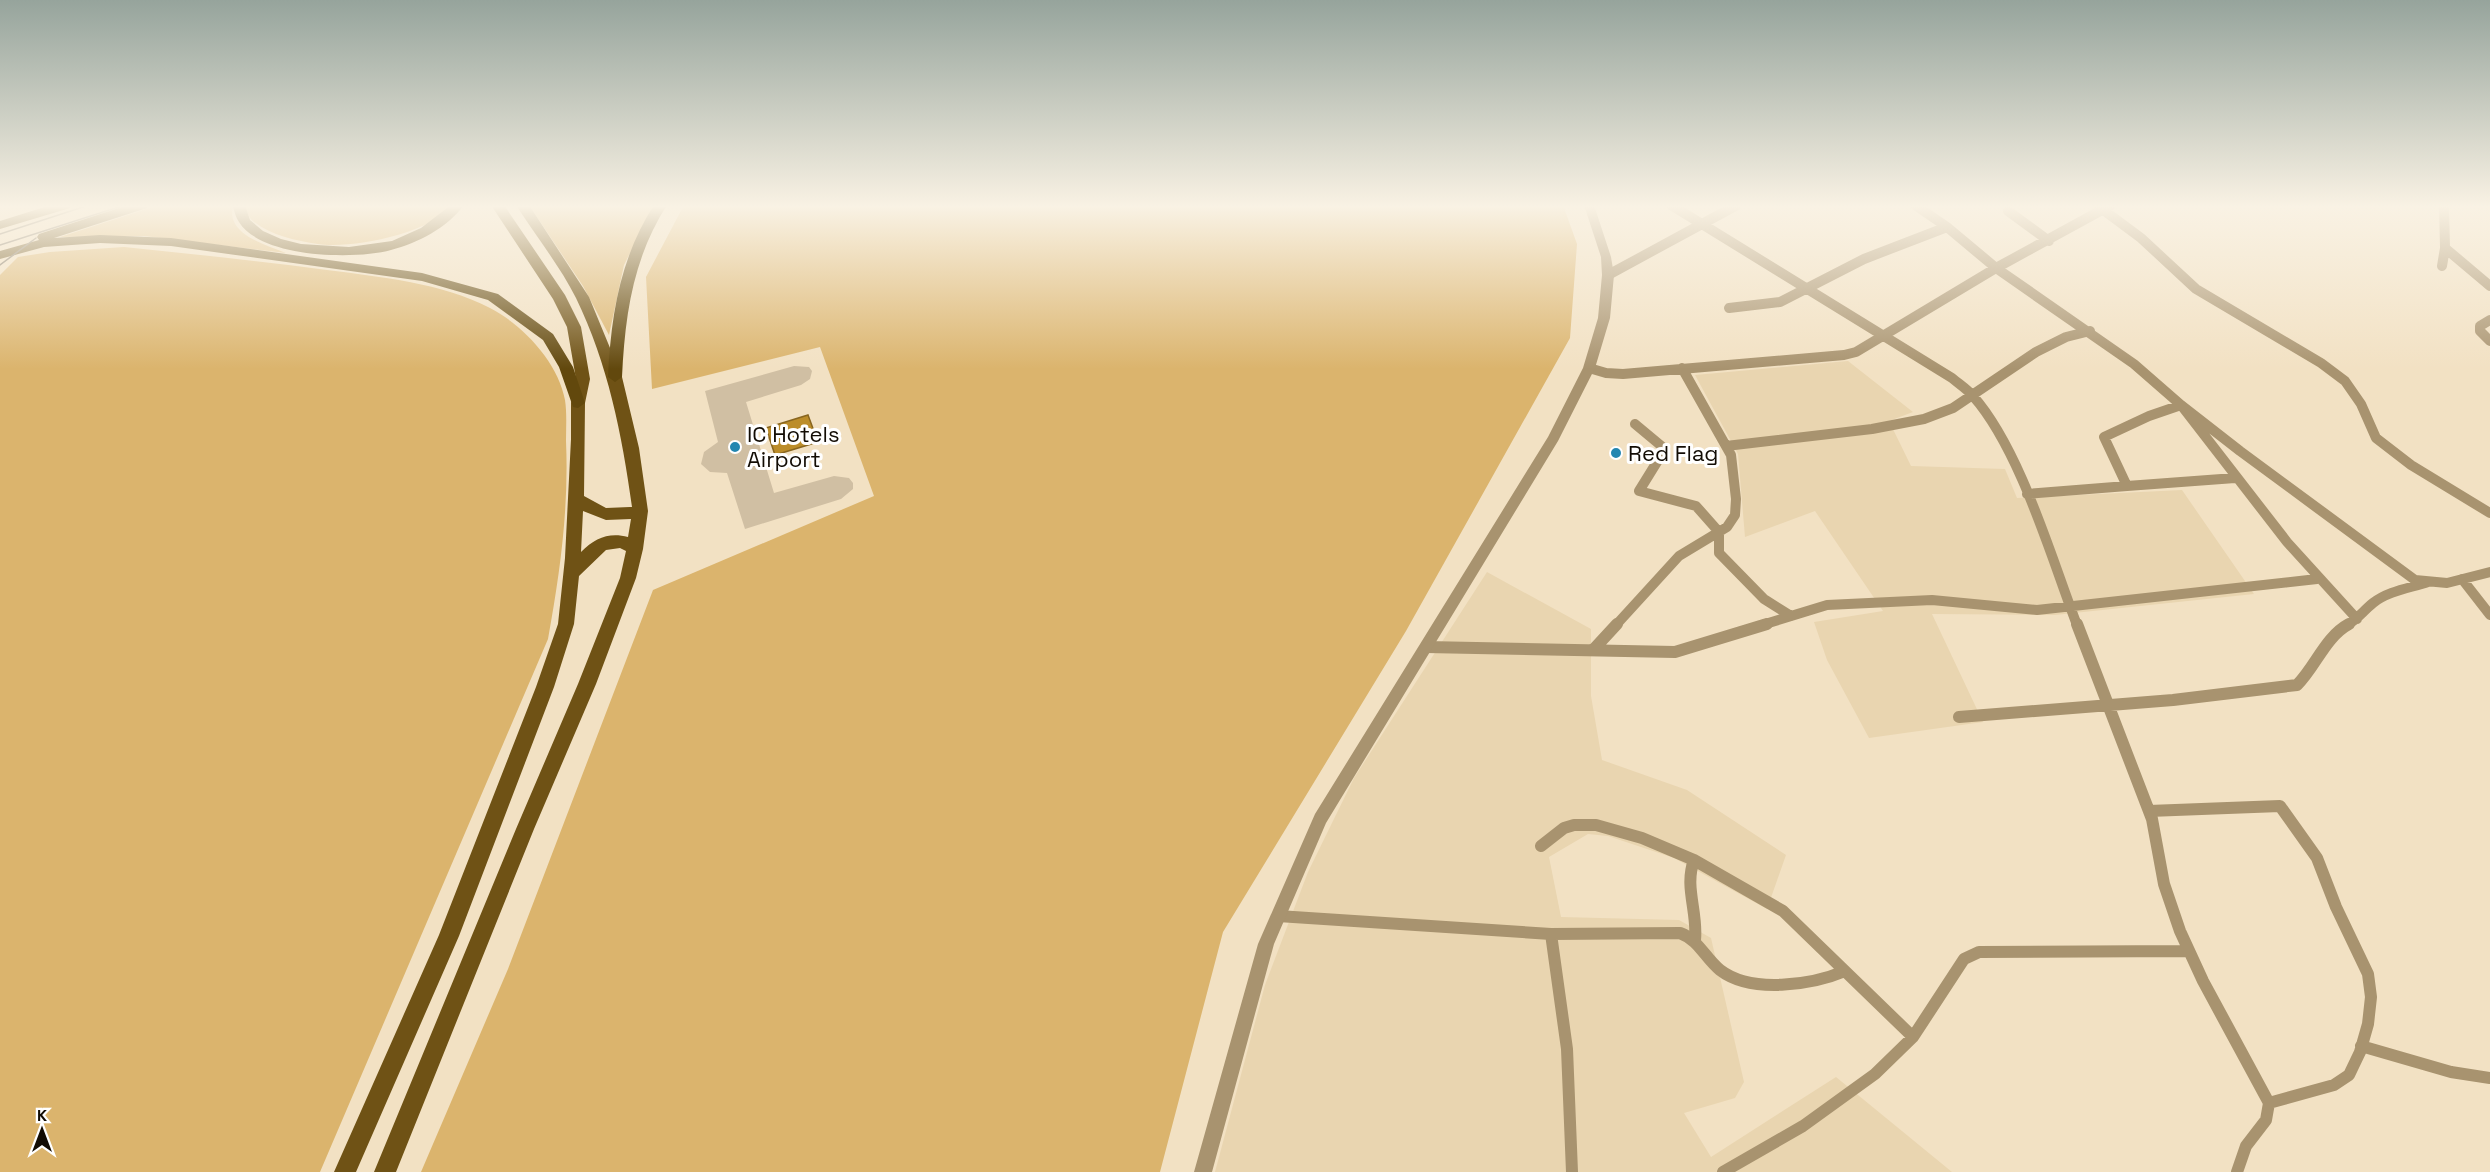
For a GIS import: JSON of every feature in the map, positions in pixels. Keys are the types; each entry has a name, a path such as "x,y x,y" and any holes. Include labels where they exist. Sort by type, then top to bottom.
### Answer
{"highway":[{"path":"298,260 422,277 493,297 548,337 566,367 578,404"},
{"path":"615,377 616,334 624,288 633,260"}],"main road":[{"path":"345,1172 449,936 541,697 566,624 572,573 579,439 578,404 583,379 574,327 560,298 534,260"},
{"path":"386,1172 587,684 628,578 635,549 640,512 631,448 615,377 582,297 558,260"},
{"path":"576,498 594,512 609,516 640,512"},
{"path":"572,573 603,543 613,540 625,541 635,549"}],"street":[{"path":"1203,1172 1266,944 1320,819 1554,438 1589,368 1604,318 1608,275 1606,260"},
{"path":"1608,275 1636,260"},
{"path":"1758,260 1952,378 1973,395 2006,448 2027,494 2149,811 2163,880 2188,951 2269,1103 2266,1120 2246,1146 2237,1172"},
{"path":"1729,308 1780,302 1863,260"},
{"path":"1986,260 2090,331 2134,364 2181,405 2342,528 2415,580 2447,583 2490,572"},
{"path":"1589,368 1606,373 1623,374 1844,355 1856,352 1881,335 2012,260"},
{"path":"2164,260 2196,290 2321,363 2345,381 2361,404 2376,438 2411,465 2490,513"},
{"path":"2442,266 2443,260"},
{"path":"2459,260 2490,286"},
{"path":"2490,320 2480,326 2480,331 2490,341"},
{"path":"1726,446 1872,429 1923,419 1953,408 2036,352 2066,338 2090,331"},
{"path":"1593,650 1679,556 1727,527 1735,515 1736,499 1731,455 1682,369"},
{"path":"2181,405 2235,478 2317,579 2357,619"},
{"path":"2127,486 2104,437 2149,416 2181,405"},
{"path":"1635,424 1665,449 1639,491 1696,506 1719,532 1719,553 1764,599 1791,616"},
{"path":"2027,494 2235,478"},
{"path":"1426,647 1675,652 1827,605 1932,600 2037,610 2317,579"},
{"path":"2462,579 2490,615"},
{"path":"1959,717 2109,706 2297,685 2306,676 2336,631 2357,619 2373,603 2386,595 2428,582"},
{"path":"2149,811 2280,806 2317,858 2336,907 2368,974 2371,997 2368,1024 2349,1075 2334,1085 2269,1103"},
{"path":"1541,846 1564,828 1574,825 1596,825 1642,838 1694,860 1783,911 1913,1037"},
{"path":"1694,860 1688,879 1697,930 1695,940"},
{"path":"1278,916 1551,934 1680,933 1695,940 1717,968 1735,979 1757,985 1824,980 1845,971"},
{"path":"1551,934 1567,1049 1572,1172"},
{"path":"1723,1172 1803,1126 1875,1074 1913,1037 1964,959 1979,952 2188,951"},
{"path":"2361,1046 2451,1072 2490,1078"}],"shaded area":[{"path":"15,260 239,260 411,282 471,299 515,324 547,359 561,386 566,415 565,516 548,639 320,1172 0,1172 0,275"},
{"path":"565,260 627,260 609,335 583,286"},
{"path":"655,260 1576,260 1570,338 1406,631 1223,932 1160,1172 421,1172 508,969 653,590 874,496 820,347 652,389 646,277"},
{"path":"1848,361 1913,412 1889,421 1911,466 2005,469 2017,498 2182,490 2254,594 2055,615 1932,614 1983,722 1869,738 1827,660 1814,622 1883,611 1815,511 1745,537 1738,454 1695,375"},
{"path":"808,415 818,442 775,455 766,428"},
{"path":"1487,572 1591,629 1591,696 1602,760 1687,790 1786,855 1767,909 1674,858 1608,836 1588,834 1549,857 1561,917 1679,920 1711,938 1744,1082 1735,1098 1684,1113 1711,1157 1836,1077 1952,1172 1215,1172 1265,985 1308,872 1354,778"}],"building":[{"name":"IC Hotels Airport","path":"794,366 809,367 812,371 810,379 801,385 746,402 774,493 834,476 849,478 853,483 853,489 841,499 745,529 727,473 710,472 701,464 704,452 718,442 705,391"}],"tram line":[{"path":"0,265 7,260"}],"place":[{"name":"IC Hotels Airport","path":"735,447"},
{"name":"Red Flag","path":"1616,453"}]}
